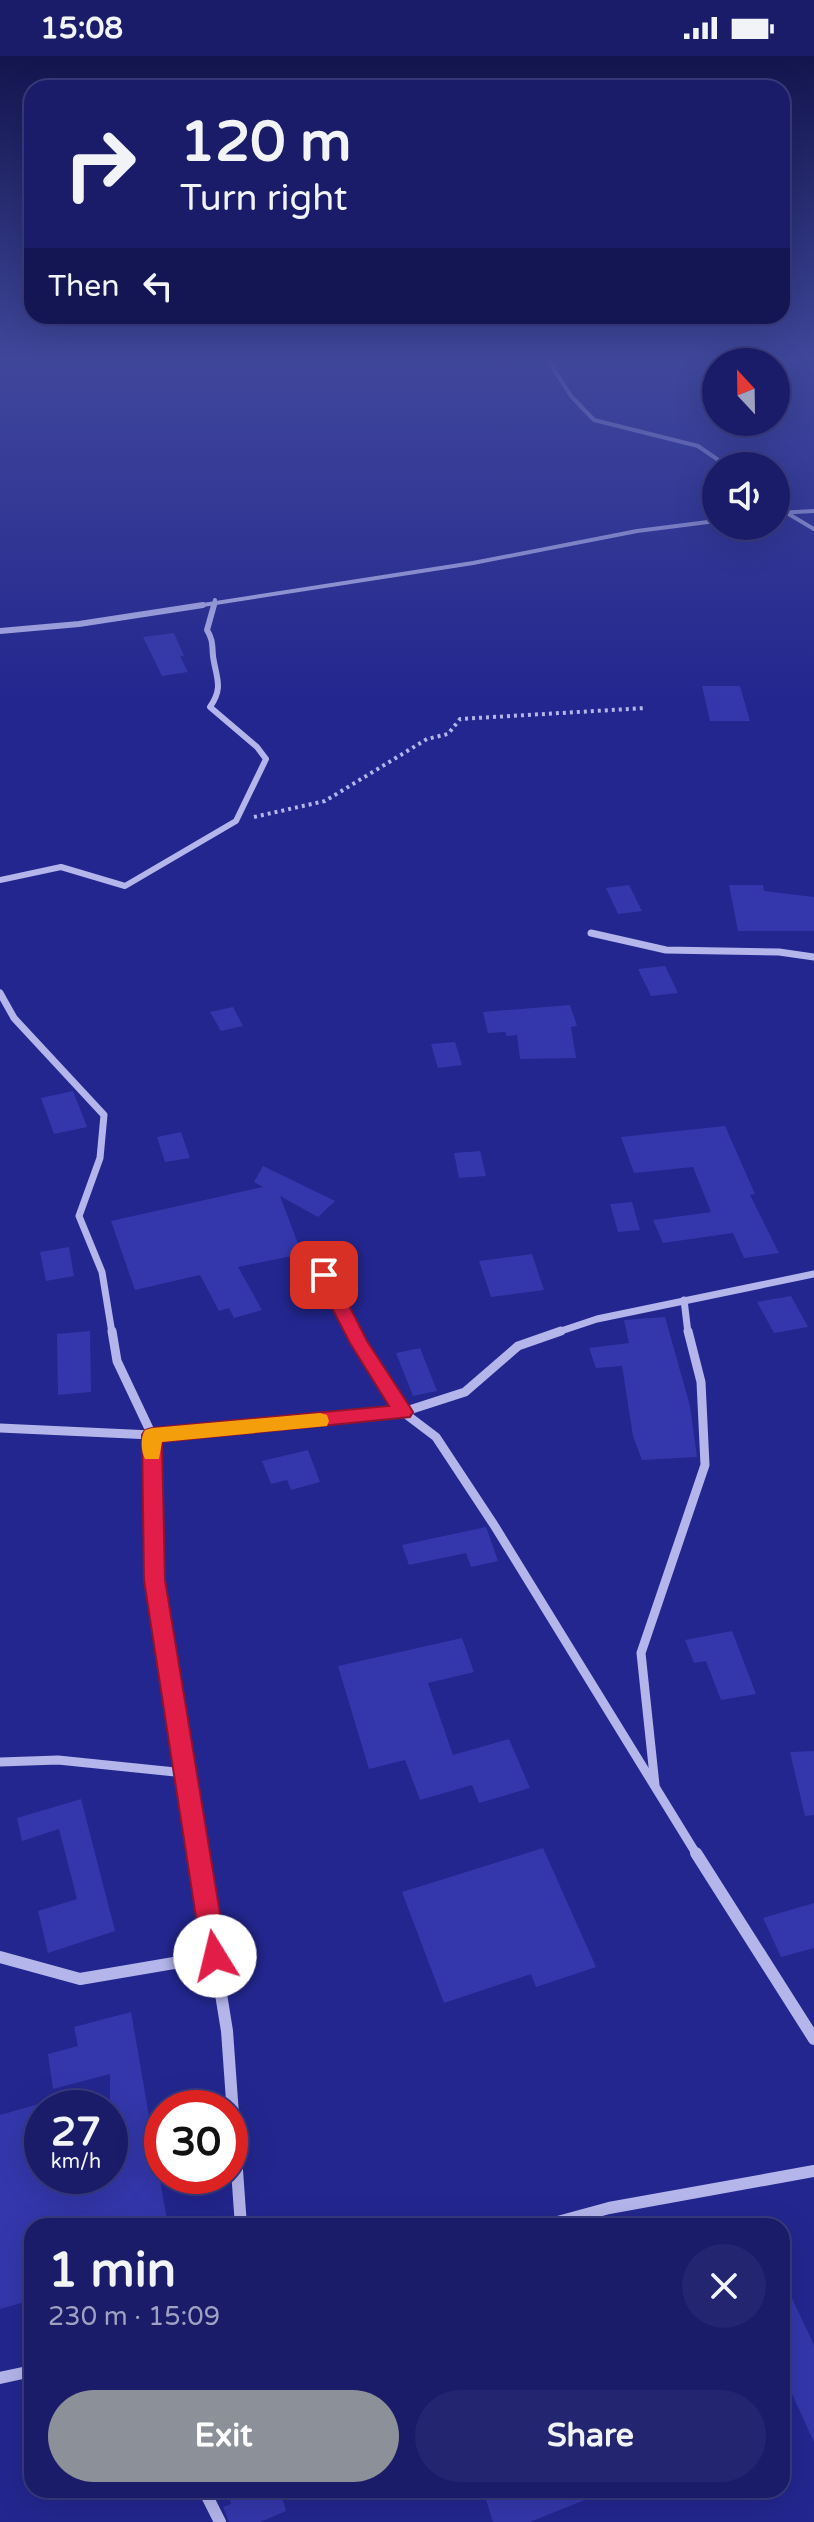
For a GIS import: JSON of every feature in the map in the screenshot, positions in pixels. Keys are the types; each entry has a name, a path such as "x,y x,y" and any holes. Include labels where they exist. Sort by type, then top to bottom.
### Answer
{"street":[{"path":"790,513 814,511"},
{"path":"790,515 814,529"},
{"path":"0,631 79,624 215,600 473,563 637,531 702,523"},
{"path":"0,880 61,867 125,886 236,821 266,759 257,747 210,707 219,694 220,683 213,654 214,642 207,630 215,600"},
{"path":"591,933 666,950 779,952 814,957"},
{"path":"0,993 14,1018 104,1115 100,1158 79,1216 102,1272 117,1361 152,1435 154,1580 227,2031 240,2218"},
{"path":"0,1428 152,1435 403,1412 465,1392 518,1346 597,1319 814,1274"},
{"path":"324,1275 359,1343 403,1412 436,1437 494,1525 655,1790 814,2039"},
{"path":"655,1790 641,1653 705,1465 701,1382 686,1325 684,1300"},
{"path":"0,1762 58,1760 185,1773"},
{"path":"0,1957 80,1979 215,1956"},
{"path":"572,2218 609,2208 814,2171"},
{"path":"0,2378 24,2373"},
{"path":"208,2498 220,2522"}],"path":[{"path":"236,821 325,801 427,739 448,734 460,719 645,708"}],"building":[{"path":"174,633 188,672 162,676 143,637"},
{"path":"702,686 740,686 750,721 710,721"},
{"path":"629,885 642,911 618,914 606,888"},
{"path":"729,885 763,885 764,891 814,897 814,931 738,931"},
{"path":"665,966 678,993 651,996 638,969"},
{"path":"570,1005 577,1026 571,1027 576,1058 520,1059 517,1035 488,1033 483,1012"},
{"path":"233,1007 243,1026 221,1031 210,1012"},
{"path":"455,1042 462,1065 438,1068 431,1044"},
{"path":"73,1091 87,1127 54,1134 41,1098"},
{"path":"725,1126 755,1194 750,1195 779,1253 744,1258 733,1233 663,1243 653,1220 711,1212 693,1167 634,1173 621,1137"},
{"path":"181,1132 190,1158 165,1162 157,1137"},
{"path":"480,1151 486,1176 459,1178 454,1153"},
{"path":"263,1166 335,1201 318,1217 280,1196 302,1254 238,1267 262,1310 234,1318 229,1308 219,1311 200,1275 135,1290 111,1221 263,1187 254,1182"},
{"path":"632,1202 640,1230 618,1232 610,1204"},
{"path":"69,1247 74,1276 46,1281 40,1252"},
{"path":"532,1254 544,1290 491,1297 479,1261"},
{"path":"791,1296 808,1327 774,1333 757,1302"},
{"path":"665,1317 690,1406 697,1457 642,1460 633,1436 622,1366 596,1368 589,1348 629,1343 624,1320"},
{"path":"90,1331 91,1392 58,1395 57,1334"},
{"path":"420,1348 437,1391 413,1396 396,1353"},
{"path":"308,1450 320,1482 291,1490 287,1480 271,1484 262,1461"},
{"path":"486,1527 498,1561 471,1567 466,1553 409,1565 402,1545"},
{"path":"732,1631 756,1694 721,1700 706,1661 694,1663 685,1640"},
{"path":"462,1638 474,1672 428,1683 453,1755 509,1739 530,1788 479,1803 472,1785 420,1800 405,1760 369,1769 338,1666"},
{"path":"814,1751 814,1815 805,1816 790,1752"},
{"path":"81,1799 115,1931 48,1953 38,1911 77,1899 59,1829 22,1841 17,1818"},
{"path":"543,1848 596,1967 536,1987 531,1974 444,2003 402,1892"},
{"path":"814,1903 814,1948 781,1957 763,1918"},
{"path":"131,2012 144,2090 144,2194 162,2194 167,2218 24,2218 24,2302 0,2309 0,2115 24,2108 24,2194 128,2194 128,2090 110,2090 110,2074 53,2089 48,2054 78,2046 74,2027"},
{"path":"790,2294 814,2345 814,2442 790,2390"},
{"path":"230,2498 282,2498 286,2511 260,2522 229,2522 223,2507 231,2504"},
{"path":"486,2498 590,2498 530,2522 493,2522"}],"slow traffic":[{"path":"152,1454 152,1435 320,1421"}],"route":[{"path":"215,1956 154,1580 152,1435 403,1412 359,1343 324,1275"}]}
